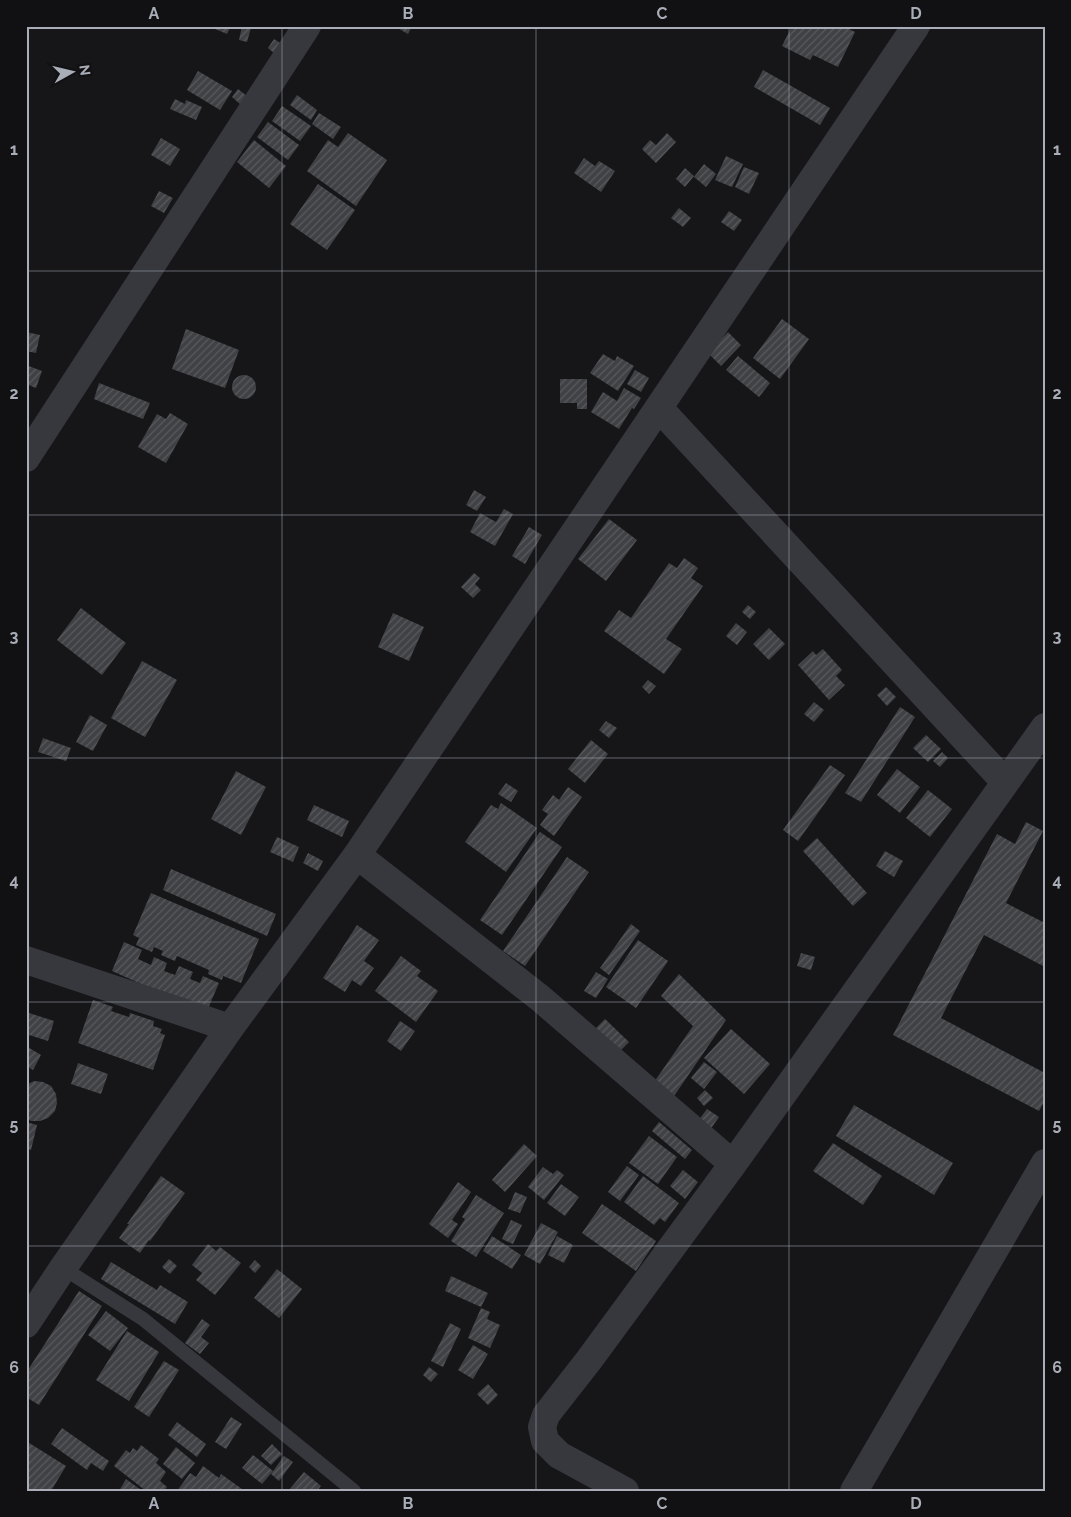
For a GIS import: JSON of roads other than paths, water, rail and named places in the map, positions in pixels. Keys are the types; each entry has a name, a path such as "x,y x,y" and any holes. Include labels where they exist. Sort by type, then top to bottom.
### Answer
{"street":[{"path":"26,458 307,26"},
{"path":"26,1324 230,1028 357,855 916,26"},
{"path":"660,408 1005,782"},
{"path":"625,1491 559,1455 545,1441 542,1427 546,1415 584,1368 733,1164 1045,727"},
{"path":"357,855 540,998 733,1164"},
{"path":"26,960 230,1028"},
{"path":"854,1491 1045,1163"}],"lane":[{"path":"63,1268 142,1319 354,1491"}]}
